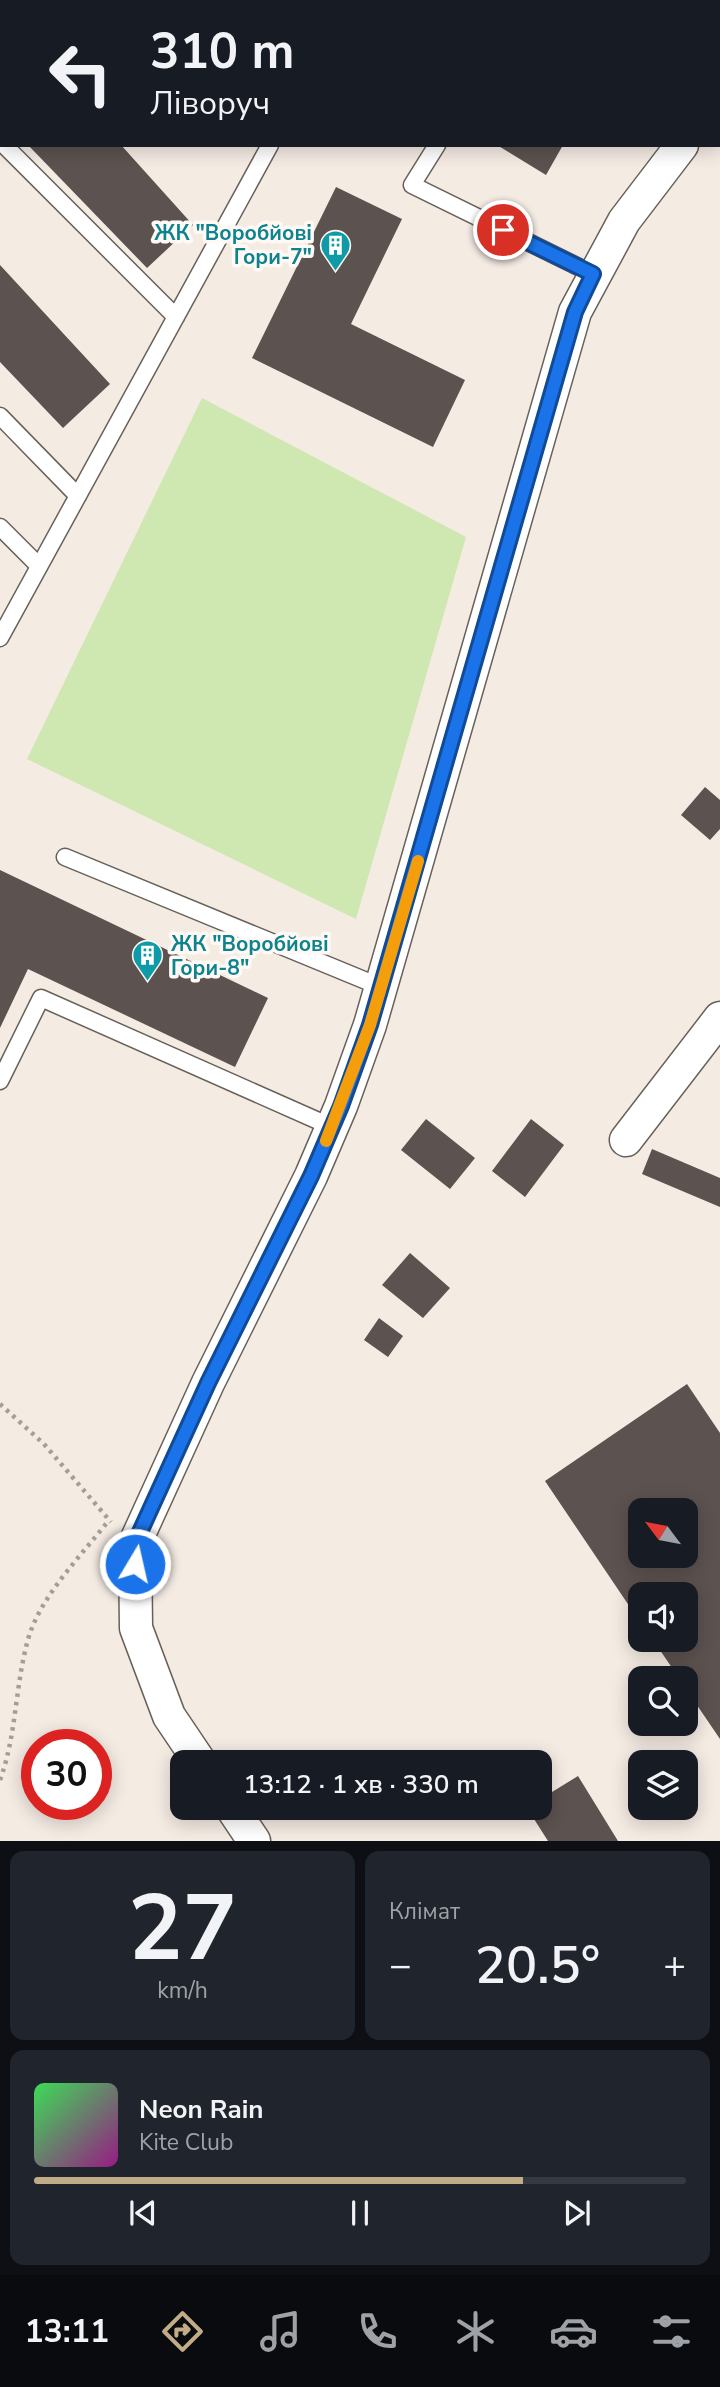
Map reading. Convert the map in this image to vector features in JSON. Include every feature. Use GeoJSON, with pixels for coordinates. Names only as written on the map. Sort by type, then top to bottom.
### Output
{"type":"FeatureCollection","features":[{"type":"Feature","properties":{"kind":"street"},"geometry":{"type":"LineString","coordinates":[[192,1750],[169,1716],[135,1628],[135,1543],[208,1383],[332,1127],[381,987],[575,312],[593,274],[624,221],[680,147]]}},
{"type":"Feature","properties":{"kind":"street"},"geometry":{"type":"LineString","coordinates":[[626,1140],[720,1018]]}},
{"type":"Feature","properties":{"kind":"street"},"geometry":{"type":"LineString","coordinates":[[240,1820],[254,1841]]}},
{"type":"Feature","properties":{"kind":"lane"},"geometry":{"type":"LineString","coordinates":[[6,147],[176,317]]}},
{"type":"Feature","properties":{"kind":"lane"},"geometry":{"type":"LineString","coordinates":[[0,638],[269,147]]}},
{"type":"Feature","properties":{"kind":"lane"},"geometry":{"type":"LineString","coordinates":[[436,147],[412,185],[593,274]]}},
{"type":"Feature","properties":{"kind":"lane"},"geometry":{"type":"LineString","coordinates":[[0,416],[78,496]]}},
{"type":"Feature","properties":{"kind":"lane"},"geometry":{"type":"LineString","coordinates":[[0,527],[39,566]]}},
{"type":"Feature","properties":{"kind":"lane"},"geometry":{"type":"LineString","coordinates":[[65,857],[381,987]]}},
{"type":"Feature","properties":{"kind":"lane"},"geometry":{"type":"LineString","coordinates":[[0,1081],[41,998],[332,1127]]}},
{"type":"Feature","properties":{"kind":"path"},"geometry":{"type":"LineString","coordinates":[[0,1404],[44,1444],[109,1520],[135,1543]]}},
{"type":"Feature","properties":{"kind":"path"},"geometry":{"type":"LineString","coordinates":[[0,1780],[8,1757],[29,1638],[38,1613],[109,1520]]}},
{"type":"Feature","properties":{"kind":"green space"},"geometry":{"type":"Polygon","coordinates":[[[202,398],[466,537],[356,919],[27,759],[202,398]]]}},
{"type":"Feature","properties":{"kind":"building"},"geometry":{"type":"Polygon","coordinates":[[[30,147],[123,147],[193,225],[147,268],[30,147]]]}},
{"type":"Feature","properties":{"kind":"building"},"geometry":{"type":"Polygon","coordinates":[[[500,147],[562,147],[546,175],[500,147]]]}},
{"type":"Feature","properties":{"kind":"building","name":"ЖК \"Воробйові Гори-7\""},"geometry":{"type":"Polygon","coordinates":[[[336,187],[402,219],[351,324],[465,380],[433,447],[252,358],[336,187]]]}},
{"type":"Feature","properties":{"kind":"building"},"geometry":{"type":"Polygon","coordinates":[[[0,265],[110,384],[63,428],[0,362],[0,265]]]}},
{"type":"Feature","properties":{"kind":"building"},"geometry":{"type":"Polygon","coordinates":[[[705,787],[720,800],[720,829],[710,840],[681,815],[705,787]]]}},
{"type":"Feature","properties":{"kind":"building","name":"ЖК \"Воробйові Гори-8\""},"geometry":{"type":"Polygon","coordinates":[[[0,870],[268,998],[235,1067],[28,969],[0,1028],[0,870]]]}},
{"type":"Feature","properties":{"kind":"building"},"geometry":{"type":"Polygon","coordinates":[[[426,1119],[475,1158],[450,1189],[401,1150],[426,1119]]]}},
{"type":"Feature","properties":{"kind":"building"},"geometry":{"type":"Polygon","coordinates":[[[531,1119],[564,1145],[525,1197],[492,1171],[531,1119]]]}},
{"type":"Feature","properties":{"kind":"building"},"geometry":{"type":"Polygon","coordinates":[[[652,1149],[720,1178],[720,1207],[642,1174],[652,1149]]]}},
{"type":"Feature","properties":{"kind":"building"},"geometry":{"type":"Polygon","coordinates":[[[410,1253],[450,1288],[423,1318],[382,1285],[410,1253]]]}},
{"type":"Feature","properties":{"kind":"building"},"geometry":{"type":"Polygon","coordinates":[[[379,1318],[403,1336],[388,1357],[364,1340],[379,1318]]]}},
{"type":"Feature","properties":{"kind":"building"},"geometry":{"type":"Polygon","coordinates":[[[687,1384],[720,1433],[720,1739],[698,1707],[698,1666],[671,1666],[661,1652],[698,1652],[698,1582],[628,1582],[628,1604],[545,1481],[687,1384]]]}},
{"type":"Feature","properties":{"kind":"building"},"geometry":{"type":"Polygon","coordinates":[[[578,1776],[618,1841],[548,1841],[535,1820],[552,1820],[552,1792],[578,1776]]]}},
{"type":"Feature","properties":{"kind":"slow traffic"},"geometry":{"type":"LineString","coordinates":[[326,1141],[370,1025],[418,861]]}},
{"type":"Feature","properties":{"kind":"place","name":"ЖК \"Воробйові Гори-7\""},"geometry":{"type":"Point","coordinates":[335,272]}},
{"type":"Feature","properties":{"kind":"place","name":"ЖК \"Воробйові Гори-8\""},"geometry":{"type":"Point","coordinates":[148,983]}},
{"type":"Feature","properties":{"kind":"route"},"geometry":{"type":"LineString","coordinates":[[135,1564],[135,1543],[208,1383],[311,1176],[341,1106],[370,1025],[496,595],[575,312],[593,274],[503,230]]}}]}
